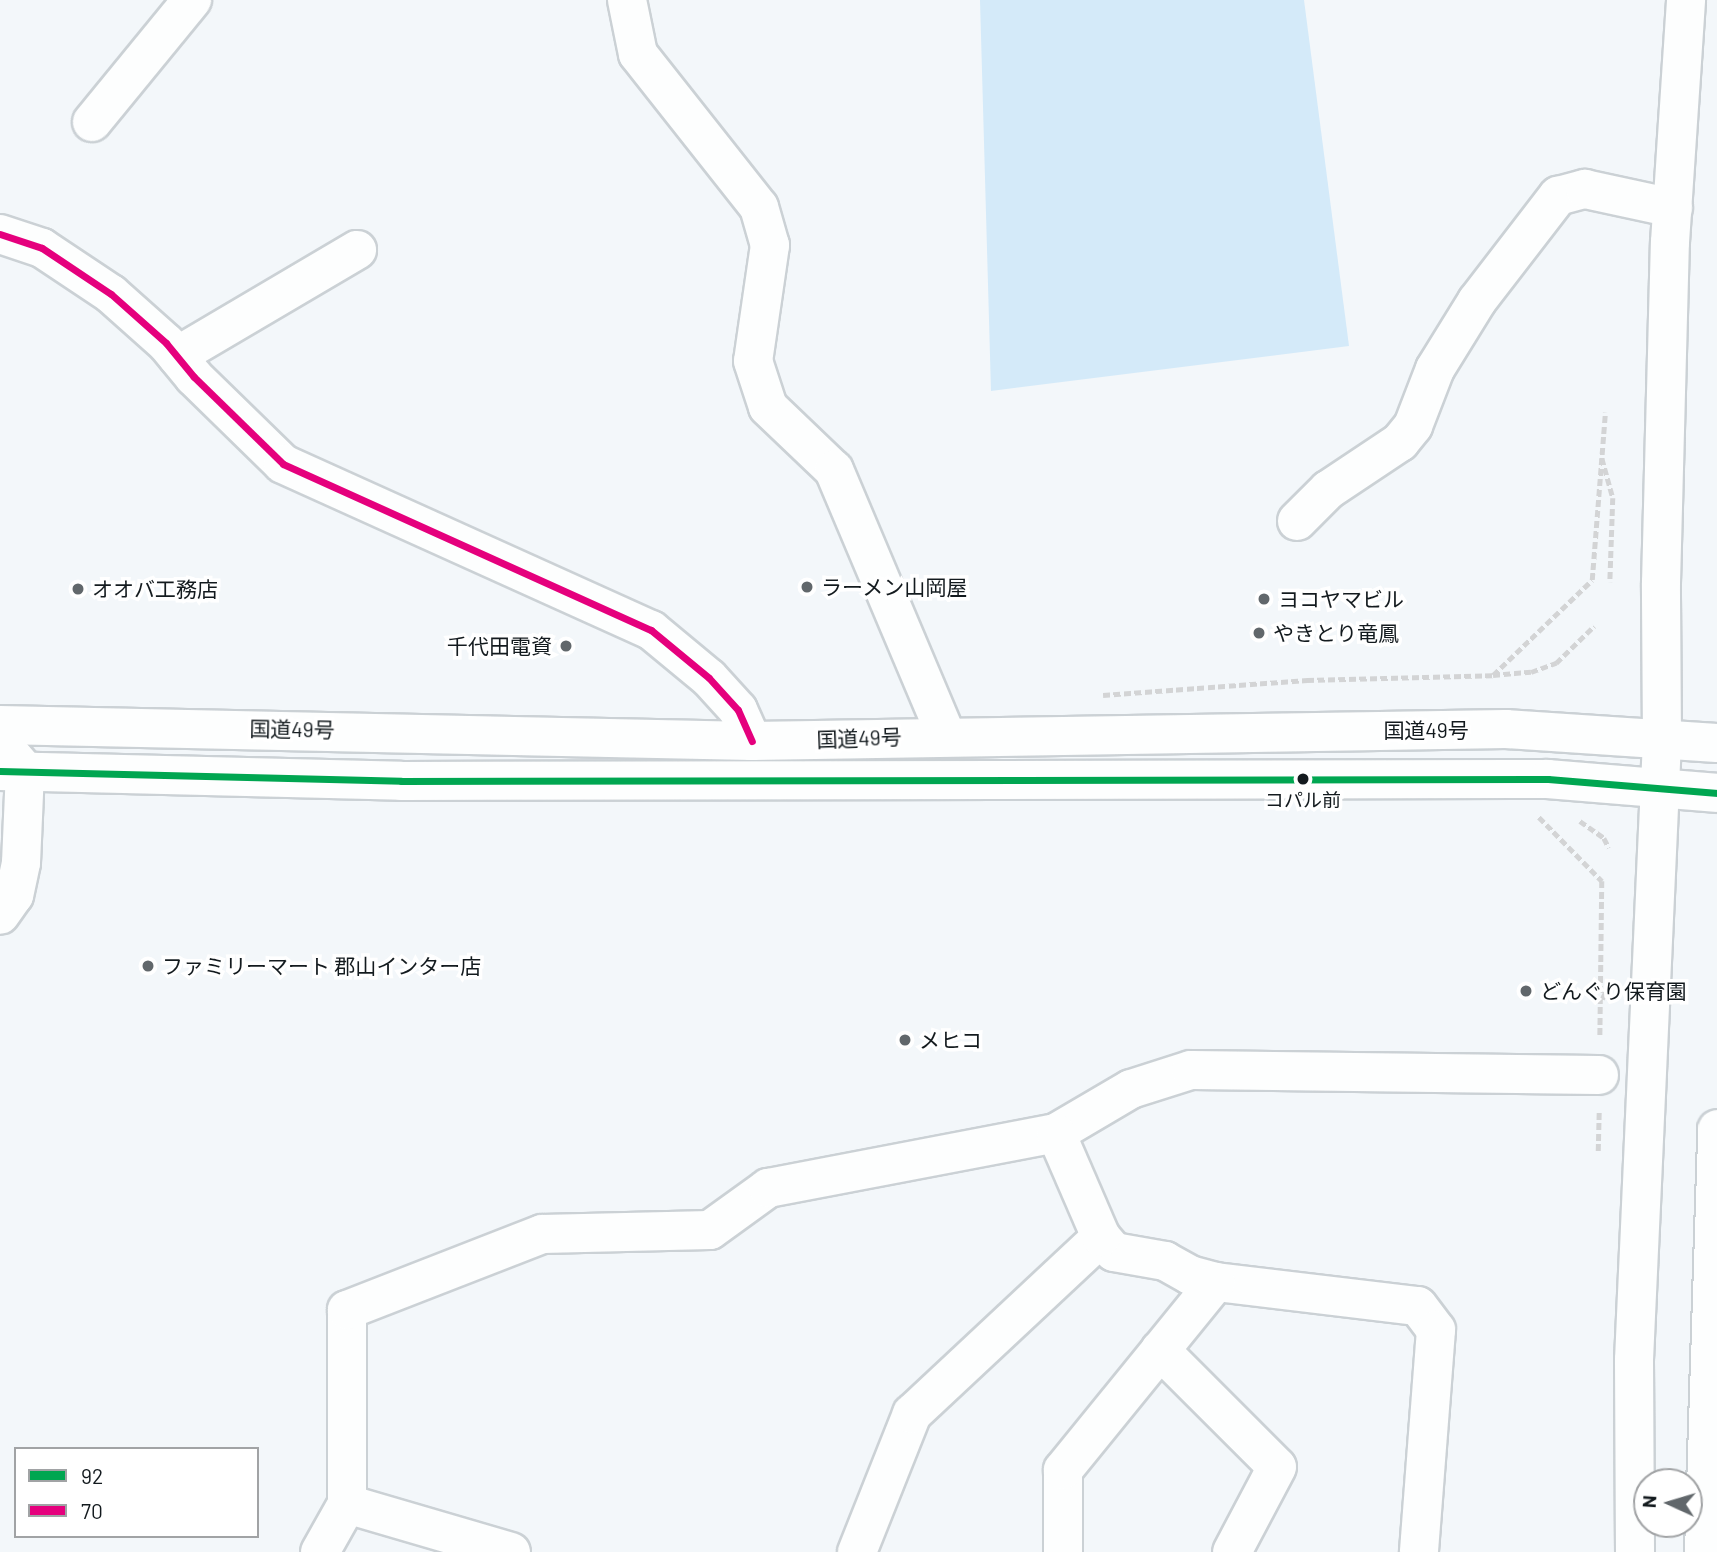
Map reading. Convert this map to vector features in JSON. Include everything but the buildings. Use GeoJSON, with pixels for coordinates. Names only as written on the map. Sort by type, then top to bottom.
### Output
{"type":"FeatureCollection","features":[{"type":"Feature","properties":{"kind":"main road"},"geometry":{"type":"LineString","coordinates":[[92,122],[192,0]]}},
{"type":"Feature","properties":{"kind":"main road"},"geometry":{"type":"LineString","coordinates":[[627,0],[638,54],[759,207],[770,245],[752,361],[768,407],[834,470],[946,736]]}},
{"type":"Feature","properties":{"kind":"main road"},"geometry":{"type":"LineString","coordinates":[[1635,1552],[1634,1360],[1662,740],[1661,583],[1673,208],[1686,0]]}},
{"type":"Feature","properties":{"kind":"main road"},"geometry":{"type":"LineString","coordinates":[[1297,521],[1328,490],[1400,442],[1413,426],[1435,369],[1477,301],[1558,195],[1584,189],[1673,208]]}},
{"type":"Feature","properties":{"kind":"main road"},"geometry":{"type":"LineString","coordinates":[[0,234],[42,248],[86,275],[177,356],[283,464],[651,630],[709,678],[738,710],[752,741]]}},
{"type":"Feature","properties":{"kind":"main road"},"geometry":{"type":"LineString","coordinates":[[177,356],[357,250]]}},
{"type":"Feature","properties":{"kind":"main road","name":"国道49号"},"geometry":{"type":"LineString","coordinates":[[0,724],[752,741],[1506,729],[1717,743]]}},
{"type":"Feature","properties":{"kind":"main road"},"geometry":{"type":"LineString","coordinates":[[0,742],[13,771],[21,863],[14,895],[0,915]]}},
{"type":"Feature","properties":{"kind":"main road","name":"国道49号"},"geometry":{"type":"LineString","coordinates":[[13,771],[401,781],[1548,779],[1717,793]]}},
{"type":"Feature","properties":{"kind":"main road"},"geometry":{"type":"LineString","coordinates":[[320,1552],[347,1504],[347,1310],[542,1234],[709,1230],[768,1188],[1056,1133],[1131,1088],[1191,1070],[1599,1075]]}},
{"type":"Feature","properties":{"kind":"main road"},"geometry":{"type":"LineString","coordinates":[[1704,1552],[1717,1129]]}},
{"type":"Feature","properties":{"kind":"main road"},"geometry":{"type":"LineString","coordinates":[[1056,1133],[1101,1237],[1114,1252],[1165,1261],[1190,1275],[1216,1282],[1418,1306],[1436,1330],[1419,1552]]}},
{"type":"Feature","properties":{"kind":"main road"},"geometry":{"type":"LineString","coordinates":[[857,1552],[912,1414],[1101,1237]]}},
{"type":"Feature","properties":{"kind":"main road"},"geometry":{"type":"LineString","coordinates":[[1063,1552],[1063,1470],[1216,1282]]}},
{"type":"Feature","properties":{"kind":"main road"},"geometry":{"type":"LineString","coordinates":[[1160,1350],[1278,1467],[1231,1552]]}},
{"type":"Feature","properties":{"kind":"main road"},"geometry":{"type":"LineString","coordinates":[[347,1504],[511,1552]]}},
{"type":"Feature","properties":{"kind":"path"},"geometry":{"type":"LineString","coordinates":[[1601,456],[1613,498],[1610,582]]}},
{"type":"Feature","properties":{"kind":"path"},"geometry":{"type":"LineString","coordinates":[[1493,675],[1531,673],[1556,663],[1594,626]]}},
{"type":"Feature","properties":{"kind":"path"},"geometry":{"type":"LineString","coordinates":[[1531,808],[1602,881],[1598,1151]]}},
{"type":"Feature","properties":{"kind":"path"},"geometry":{"type":"LineString","coordinates":[[1572,818],[1592,828],[1609,848]]}},
{"type":"Feature","properties":{"kind":"path"},"geometry":{"type":"LineString","coordinates":[[1601,1002],[1616,973]]}},
{"type":"Feature","properties":{"kind":"shaded area"},"geometry":{"type":"Polygon","coordinates":[[[980,0],[1304,0],[1349,346],[991,391],[980,0]]]}},
{"type":"Feature","properties":{"kind":"transit line","name":"70"},"geometry":{"type":"LineString","coordinates":[[0,234],[42,248],[111,294],[166,343],[194,377],[283,464],[651,630],[709,678],[738,710],[752,741]]}},
{"type":"Feature","properties":{"kind":"transit line","name":"92"},"geometry":{"type":"LineString","coordinates":[[0,771],[401,781],[1548,779],[1717,793]]}},
{"type":"Feature","properties":{"kind":"place","name":"ラーメン山岡屋"},"geometry":{"type":"Point","coordinates":[807,587]}},
{"type":"Feature","properties":{"kind":"place","name":"オオバ工務店"},"geometry":{"type":"Point","coordinates":[78,589]}},
{"type":"Feature","properties":{"kind":"place","name":"ヨコヤマビル"},"geometry":{"type":"Point","coordinates":[1264,599]}},
{"type":"Feature","properties":{"kind":"place","name":"やきとり竜鳳"},"geometry":{"type":"Point","coordinates":[1259,633]}},
{"type":"Feature","properties":{"kind":"place","name":"千代田電資"},"geometry":{"type":"Point","coordinates":[566,646]}},
{"type":"Feature","properties":{"kind":"place","name":"コパル前"},"geometry":{"type":"Point","coordinates":[1303,779]}},
{"type":"Feature","properties":{"kind":"place","name":"ファミリーマート 郡山インター店"},"geometry":{"type":"Point","coordinates":[148,966]}},
{"type":"Feature","properties":{"kind":"place","name":"どんぐり保育園"},"geometry":{"type":"Point","coordinates":[1526,991]}},
{"type":"Feature","properties":{"kind":"place","name":"メヒコ"},"geometry":{"type":"Point","coordinates":[905,1040]}}]}
